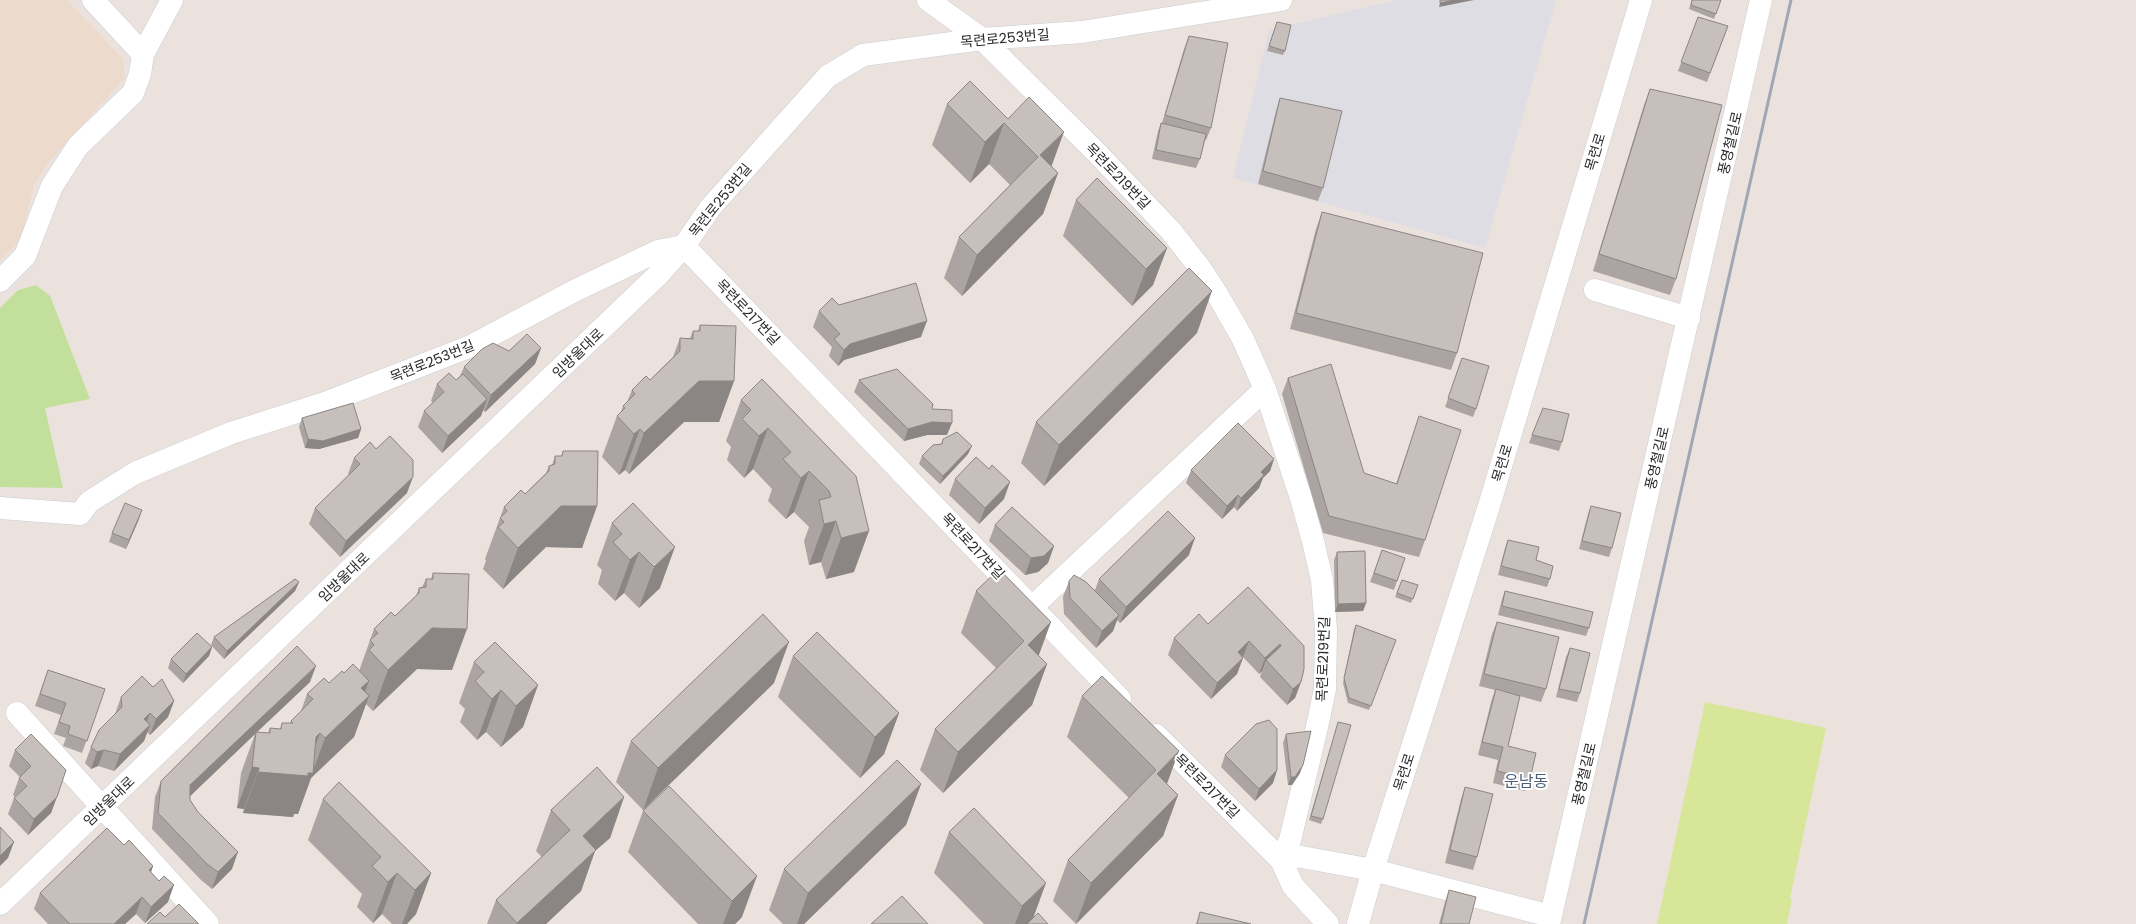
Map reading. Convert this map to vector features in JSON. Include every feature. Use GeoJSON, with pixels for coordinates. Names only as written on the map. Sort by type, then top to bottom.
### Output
{"type":"FeatureCollection","features":[{"type":"Feature","properties":{"kind":"street"},"geometry":{"type":"LineString","coordinates":[[93,0],[143,54]]}},
{"type":"Feature","properties":{"kind":"street"},"geometry":{"type":"LineString","coordinates":[[0,281],[25,256],[52,186],[78,146],[133,93],[140,74],[143,54],[172,0]]}},
{"type":"Feature","properties":{"kind":"street","name":"목련로219번길"},"geometry":{"type":"LineString","coordinates":[[928,0],[982,39],[1171,231],[1200,268],[1217,294],[1243,339],[1265,389],[1301,498],[1313,541],[1322,580],[1326,630],[1325,689],[1318,727],[1290,840],[1281,860]]}},
{"type":"Feature","properties":{"kind":"street","name":"목련로253번길"},"geometry":{"type":"LineString","coordinates":[[0,508],[80,514],[89,502],[135,473],[231,433],[325,403],[471,346],[576,290],[658,251],[684,246],[710,208],[828,76],[863,55],[982,39],[1082,32],[1171,9],[1281,0]]}},
{"type":"Feature","properties":{"kind":"street","name":"목련로"},"geometry":{"type":"LineString","coordinates":[[1358,924],[1373,870],[1489,506],[1641,0]]}},
{"type":"Feature","properties":{"kind":"street","name":"풍영철길로"},"geometry":{"type":"LineString","coordinates":[[1373,870],[1550,920],[1761,0]]}},
{"type":"Feature","properties":{"kind":"street","name":"목련로217번길"},"geometry":{"type":"LineString","coordinates":[[684,246],[891,460],[1031,608],[1281,860],[1293,886],[1317,910],[1328,924]]}},
{"type":"Feature","properties":{"kind":"street","name":"임방울대로"},"geometry":{"type":"LineString","coordinates":[[0,904],[600,332],[684,246]]}},
{"type":"Feature","properties":{"kind":"street"},"geometry":{"type":"LineString","coordinates":[[1595,290],[1689,318]]}},
{"type":"Feature","properties":{"kind":"street"},"geometry":{"type":"LineString","coordinates":[[1031,608],[1265,389]]}},
{"type":"Feature","properties":{"kind":"street"},"geometry":{"type":"LineString","coordinates":[[17,713],[208,924]]}},
{"type":"Feature","properties":{"kind":"street"},"geometry":{"type":"LineString","coordinates":[[1281,860],[1296,856],[1373,870]]}},
{"type":"Feature","properties":{"kind":"shaded area"},"geometry":{"type":"Polygon","coordinates":[[[0,0],[67,0],[123,59],[125,78],[48,163],[34,185],[21,240],[0,261],[0,0]]]}},
{"type":"Feature","properties":{"kind":"shaded area"},"geometry":{"type":"Polygon","coordinates":[[[1396,0],[1556,0],[1485,248],[1233,178],[1269,30],[1396,0]]]}},
{"type":"Feature","properties":{"kind":"green space"},"geometry":{"type":"Polygon","coordinates":[[[36,285],[50,296],[90,399],[45,408],[63,488],[0,487],[0,308],[18,290],[36,285]]]}},
{"type":"Feature","properties":{"kind":"green space"},"geometry":{"type":"Polygon","coordinates":[[[1705,702],[1826,728],[1790,898],[1792,899],[1787,924],[1657,924],[1705,702]]]}},
{"type":"Feature","properties":{"kind":"building"},"geometry":{"type":"Polygon","coordinates":[[[1440,0],[1454,0],[1440,3],[1440,0]]]}},
{"type":"Feature","properties":{"kind":"building"},"geometry":{"type":"Polygon","coordinates":[[[1692,0],[1721,0],[1716,14],[1691,5],[1692,0]]]}},
{"type":"Feature","properties":{"kind":"building"},"geometry":{"type":"Polygon","coordinates":[[[1698,17],[1728,26],[1710,73],[1681,62],[1698,17]]]}},
{"type":"Feature","properties":{"kind":"building"},"geometry":{"type":"Polygon","coordinates":[[[1277,22],[1291,25],[1285,51],[1269,46],[1277,22]]]}},
{"type":"Feature","properties":{"kind":"building"},"geometry":{"type":"Polygon","coordinates":[[[1189,36],[1228,43],[1211,128],[1165,115],[1189,36]]]}},
{"type":"Feature","properties":{"kind":"building"},"geometry":{"type":"Polygon","coordinates":[[[970,81],[1008,119],[1029,97],[1064,132],[1040,155],[1058,173],[977,255],[959,237],[1038,157],[1004,123],[985,142],[947,104],[970,81]]]}},
{"type":"Feature","properties":{"kind":"building"},"geometry":{"type":"Polygon","coordinates":[[[1650,89],[1722,105],[1676,279],[1599,254],[1650,89]]]}},
{"type":"Feature","properties":{"kind":"building"},"geometry":{"type":"Polygon","coordinates":[[[1280,98],[1342,111],[1323,188],[1263,171],[1280,98]]]}},
{"type":"Feature","properties":{"kind":"building"},"geometry":{"type":"Polygon","coordinates":[[[1161,123],[1206,134],[1200,159],[1156,150],[1161,123]]]}},
{"type":"Feature","properties":{"kind":"building"},"geometry":{"type":"Polygon","coordinates":[[[1097,178],[1167,248],[1146,269],[1076,200],[1097,178]]]}},
{"type":"Feature","properties":{"kind":"building"},"geometry":{"type":"Polygon","coordinates":[[[1322,212],[1483,253],[1457,353],[1296,313],[1322,212]]]}},
{"type":"Feature","properties":{"kind":"building"},"geometry":{"type":"Polygon","coordinates":[[[1189,268],[1212,291],[1059,445],[1036,422],[1189,268]]]}},
{"type":"Feature","properties":{"kind":"building"},"geometry":{"type":"Polygon","coordinates":[[[916,283],[927,321],[850,344],[844,350],[834,339],[840,334],[819,311],[832,298],[839,305],[916,283]]]}},
{"type":"Feature","properties":{"kind":"building"},"geometry":{"type":"Polygon","coordinates":[[[700,325],[736,326],[734,381],[699,381],[644,433],[640,429],[634,434],[617,416],[625,408],[623,406],[635,394],[632,390],[646,376],[650,380],[680,351],[680,338],[693,339],[693,331],[700,331],[700,325]]]}},
{"type":"Feature","properties":{"kind":"building"},"geometry":{"type":"Polygon","coordinates":[[[527,334],[541,348],[491,395],[464,367],[482,349],[493,343],[509,351],[527,334]]]}},
{"type":"Feature","properties":{"kind":"building"},"geometry":{"type":"Polygon","coordinates":[[[1462,358],[1489,366],[1476,409],[1448,398],[1462,358]]]}},
{"type":"Feature","properties":{"kind":"building"},"geometry":{"type":"Polygon","coordinates":[[[1331,364],[1364,473],[1397,484],[1419,416],[1461,430],[1425,540],[1329,516],[1288,378],[1331,364]]]}},
{"type":"Feature","properties":{"kind":"building"},"geometry":{"type":"Polygon","coordinates":[[[897,369],[933,404],[932,409],[952,410],[952,423],[932,422],[908,429],[859,380],[897,369]]]}},
{"type":"Feature","properties":{"kind":"building"},"geometry":{"type":"Polygon","coordinates":[[[449,373],[456,380],[463,374],[487,399],[448,436],[424,411],[444,392],[437,384],[449,373]]]}},
{"type":"Feature","properties":{"kind":"building"},"geometry":{"type":"Polygon","coordinates":[[[762,379],[856,476],[869,531],[841,538],[836,521],[824,524],[819,500],[831,497],[829,491],[809,471],[801,478],[783,459],[791,452],[768,428],[759,436],[742,419],[751,410],[741,400],[762,379]]]}},
{"type":"Feature","properties":{"kind":"building"},"geometry":{"type":"Polygon","coordinates":[[[353,403],[361,429],[323,441],[308,439],[302,418],[353,403]]]}},
{"type":"Feature","properties":{"kind":"building"},"geometry":{"type":"Polygon","coordinates":[[[1543,408],[1569,414],[1562,442],[1532,435],[1543,408]]]}},
{"type":"Feature","properties":{"kind":"building"},"geometry":{"type":"Polygon","coordinates":[[[1238,423],[1274,459],[1261,472],[1264,475],[1241,498],[1238,495],[1227,506],[1191,470],[1238,423]]]}},
{"type":"Feature","properties":{"kind":"building"},"geometry":{"type":"Polygon","coordinates":[[[957,432],[972,446],[943,476],[922,456],[933,445],[942,444],[943,439],[957,432]]]}},
{"type":"Feature","properties":{"kind":"building"},"geometry":{"type":"Polygon","coordinates":[[[390,436],[413,460],[413,477],[346,541],[315,508],[360,464],[354,458],[370,442],[376,449],[390,436]]]}},
{"type":"Feature","properties":{"kind":"building"},"geometry":{"type":"Polygon","coordinates":[[[563,451],[598,451],[597,506],[561,506],[518,548],[498,527],[504,522],[500,518],[507,511],[504,507],[521,490],[525,494],[549,471],[549,466],[555,464],[555,456],[562,456],[563,451]]]}},
{"type":"Feature","properties":{"kind":"building"},"geometry":{"type":"Polygon","coordinates":[[[976,457],[989,469],[992,465],[1010,482],[985,508],[955,479],[976,457]]]}},
{"type":"Feature","properties":{"kind":"building"},"geometry":{"type":"Polygon","coordinates":[[[125,503],[142,510],[129,540],[112,533],[125,503]]]}},
{"type":"Feature","properties":{"kind":"building"},"geometry":{"type":"Polygon","coordinates":[[[633,503],[675,547],[654,567],[639,552],[630,560],[613,542],[622,534],[612,523],[633,503]]]}},
{"type":"Feature","properties":{"kind":"building"},"geometry":{"type":"Polygon","coordinates":[[[1591,506],[1621,513],[1612,548],[1582,541],[1591,506]]]}},
{"type":"Feature","properties":{"kind":"building"},"geometry":{"type":"Polygon","coordinates":[[[1012,507],[1054,546],[1044,556],[1031,558],[995,525],[1012,507]]]}},
{"type":"Feature","properties":{"kind":"building"},"geometry":{"type":"Polygon","coordinates":[[[1168,511],[1195,538],[1126,607],[1099,579],[1168,511]]]}},
{"type":"Feature","properties":{"kind":"building"},"geometry":{"type":"Polygon","coordinates":[[[1508,540],[1539,547],[1536,560],[1553,566],[1550,579],[1501,566],[1508,540]]]}},
{"type":"Feature","properties":{"kind":"building"},"geometry":{"type":"Polygon","coordinates":[[[1382,550],[1405,558],[1397,581],[1374,573],[1382,550]]]}},
{"type":"Feature","properties":{"kind":"building"},"geometry":{"type":"Polygon","coordinates":[[[1365,551],[1366,603],[1338,604],[1337,552],[1365,551]]]}},
{"type":"Feature","properties":{"kind":"building"},"geometry":{"type":"Polygon","coordinates":[[[999,569],[1051,622],[1028,645],[1047,664],[958,752],[935,729],[1024,641],[976,591],[999,569]]]}},
{"type":"Feature","properties":{"kind":"building"},"geometry":{"type":"Polygon","coordinates":[[[433,573],[469,574],[467,629],[432,628],[388,670],[369,650],[374,645],[370,640],[378,633],[374,629],[391,612],[395,616],[419,593],[419,588],[426,587],[426,579],[433,579],[433,573]]]}},
{"type":"Feature","properties":{"kind":"building"},"geometry":{"type":"Polygon","coordinates":[[[1074,575],[1086,582],[1119,615],[1102,631],[1070,598],[1069,581],[1074,575]]]}},
{"type":"Feature","properties":{"kind":"building"},"geometry":{"type":"Polygon","coordinates":[[[295,579],[299,582],[227,651],[214,637],[295,579]]]}},
{"type":"Feature","properties":{"kind":"building"},"geometry":{"type":"Polygon","coordinates":[[[1402,580],[1418,585],[1413,599],[1397,593],[1402,580]]]}},
{"type":"Feature","properties":{"kind":"building"},"geometry":{"type":"Polygon","coordinates":[[[1248,587],[1304,646],[1304,669],[1301,682],[1293,689],[1266,660],[1281,646],[1280,644],[1265,658],[1249,641],[1238,652],[1243,658],[1217,683],[1174,638],[1199,614],[1208,624],[1248,587]]]}},
{"type":"Feature","properties":{"kind":"building"},"geometry":{"type":"Polygon","coordinates":[[[1505,591],[1593,612],[1589,628],[1502,606],[1505,591]]]}},
{"type":"Feature","properties":{"kind":"building"},"geometry":{"type":"Polygon","coordinates":[[[763,614],[789,642],[658,768],[631,741],[763,614]]]}},
{"type":"Feature","properties":{"kind":"building"},"geometry":{"type":"Polygon","coordinates":[[[1497,622],[1559,637],[1546,689],[1484,674],[1497,622]]]}},
{"type":"Feature","properties":{"kind":"building"},"geometry":{"type":"Polygon","coordinates":[[[1356,625],[1396,640],[1371,706],[1349,698],[1344,678],[1356,625]]]}},
{"type":"Feature","properties":{"kind":"building"},"geometry":{"type":"Polygon","coordinates":[[[817,632],[899,713],[875,737],[793,656],[817,632]]]}},
{"type":"Feature","properties":{"kind":"building"},"geometry":{"type":"Polygon","coordinates":[[[197,633],[212,647],[186,674],[171,659],[197,633]]]}},
{"type":"Feature","properties":{"kind":"building"},"geometry":{"type":"Polygon","coordinates":[[[495,642],[538,685],[516,706],[501,690],[492,699],[475,681],[484,672],[474,662],[495,642]]]}},
{"type":"Feature","properties":{"kind":"building"},"geometry":{"type":"Polygon","coordinates":[[[297,646],[316,666],[190,785],[190,800],[198,812],[238,852],[218,872],[207,864],[158,813],[161,781],[297,646]]]}},
{"type":"Feature","properties":{"kind":"building"},"geometry":{"type":"Polygon","coordinates":[[[1570,648],[1590,653],[1580,693],[1559,689],[1570,648]]]}},
{"type":"Feature","properties":{"kind":"building"},"geometry":{"type":"Polygon","coordinates":[[[353,664],[369,681],[361,688],[369,696],[325,738],[320,733],[316,737],[313,773],[308,773],[308,776],[258,772],[259,768],[252,767],[256,732],[270,733],[270,728],[281,729],[282,723],[293,723],[291,721],[313,699],[307,694],[324,678],[329,683],[342,671],[344,673],[353,664]]]}},
{"type":"Feature","properties":{"kind":"building"},"geometry":{"type":"Polygon","coordinates":[[[48,670],[105,689],[87,741],[68,734],[70,726],[59,722],[66,703],[40,694],[48,670]]]}},
{"type":"Feature","properties":{"kind":"building"},"geometry":{"type":"Polygon","coordinates":[[[142,676],[153,687],[162,679],[174,701],[156,719],[150,713],[144,719],[150,725],[120,754],[104,750],[97,752],[91,747],[99,730],[122,707],[121,697],[142,676]]]}},
{"type":"Feature","properties":{"kind":"building"},"geometry":{"type":"Polygon","coordinates":[[[1102,676],[1179,751],[1157,774],[1178,795],[1091,883],[1068,860],[1156,770],[1082,696],[1102,676]]]}},
{"type":"Feature","properties":{"kind":"building"},"geometry":{"type":"Polygon","coordinates":[[[1496,689],[1520,696],[1508,746],[1536,753],[1530,779],[1497,771],[1503,747],[1482,742],[1496,689]]]}},
{"type":"Feature","properties":{"kind":"building"},"geometry":{"type":"Polygon","coordinates":[[[1269,720],[1277,729],[1277,770],[1259,789],[1225,755],[1256,724],[1269,720]]]}},
{"type":"Feature","properties":{"kind":"building"},"geometry":{"type":"Polygon","coordinates":[[[1338,722],[1351,725],[1323,819],[1311,816],[1338,722]]]}},
{"type":"Feature","properties":{"kind":"building"},"geometry":{"type":"Polygon","coordinates":[[[1311,731],[1303,765],[1295,777],[1291,777],[1286,734],[1311,731]]]}},
{"type":"Feature","properties":{"kind":"building"},"geometry":{"type":"Polygon","coordinates":[[[31,734],[66,770],[57,797],[34,819],[14,798],[27,786],[19,778],[31,766],[15,750],[31,734]]]}},
{"type":"Feature","properties":{"kind":"building"},"geometry":{"type":"Polygon","coordinates":[[[897,760],[921,784],[808,893],[784,869],[897,760]]]}},
{"type":"Feature","properties":{"kind":"building"},"geometry":{"type":"Polygon","coordinates":[[[597,767],[624,797],[583,836],[596,850],[517,923],[496,900],[570,830],[551,810],[597,767]]]}},
{"type":"Feature","properties":{"kind":"building"},"geometry":{"type":"Polygon","coordinates":[[[339,782],[431,873],[415,890],[397,873],[388,882],[372,866],[381,857],[323,799],[339,782]]]}},
{"type":"Feature","properties":{"kind":"building"},"geometry":{"type":"Polygon","coordinates":[[[669,786],[757,876],[732,901],[643,811],[669,786]]]}},
{"type":"Feature","properties":{"kind":"building"},"geometry":{"type":"Polygon","coordinates":[[[1465,787],[1493,794],[1477,857],[1450,850],[1465,787]]]}},
{"type":"Feature","properties":{"kind":"building"},"geometry":{"type":"Polygon","coordinates":[[[974,808],[1046,883],[1022,906],[949,832],[974,808]]]}},
{"type":"Feature","properties":{"kind":"building"},"geometry":{"type":"Polygon","coordinates":[[[0,827],[14,842],[0,856],[0,827]]]}},
{"type":"Feature","properties":{"kind":"building"},"geometry":{"type":"Polygon","coordinates":[[[107,828],[124,845],[129,840],[153,866],[149,870],[159,881],[164,876],[174,885],[151,907],[142,897],[114,924],[70,924],[40,893],[107,828]]]}},
{"type":"Feature","properties":{"kind":"building"},"geometry":{"type":"Polygon","coordinates":[[[1449,890],[1476,897],[1469,924],[1441,924],[1449,890]]]}},
{"type":"Feature","properties":{"kind":"building"},"geometry":{"type":"Polygon","coordinates":[[[902,896],[928,924],[871,924],[902,896]]]}},
{"type":"Feature","properties":{"kind":"building"},"geometry":{"type":"Polygon","coordinates":[[[179,904],[199,924],[147,924],[160,912],[165,917],[179,904]]]}},
{"type":"Feature","properties":{"kind":"building"},"geometry":{"type":"Polygon","coordinates":[[[1200,912],[1251,924],[1197,924],[1200,912]]]}},
{"type":"Feature","properties":{"kind":"building"},"geometry":{"type":"Polygon","coordinates":[[[1038,913],[1048,924],[1027,924],[1038,913]]]}},
{"type":"Feature","properties":{"kind":"railway"},"geometry":{"type":"LineString","coordinates":[[1584,924],[1791,0]]}},
{"type":"Feature","properties":{"kind":"district","name":"운남동"},"geometry":{"type":"Point","coordinates":[1526,781]}}]}
